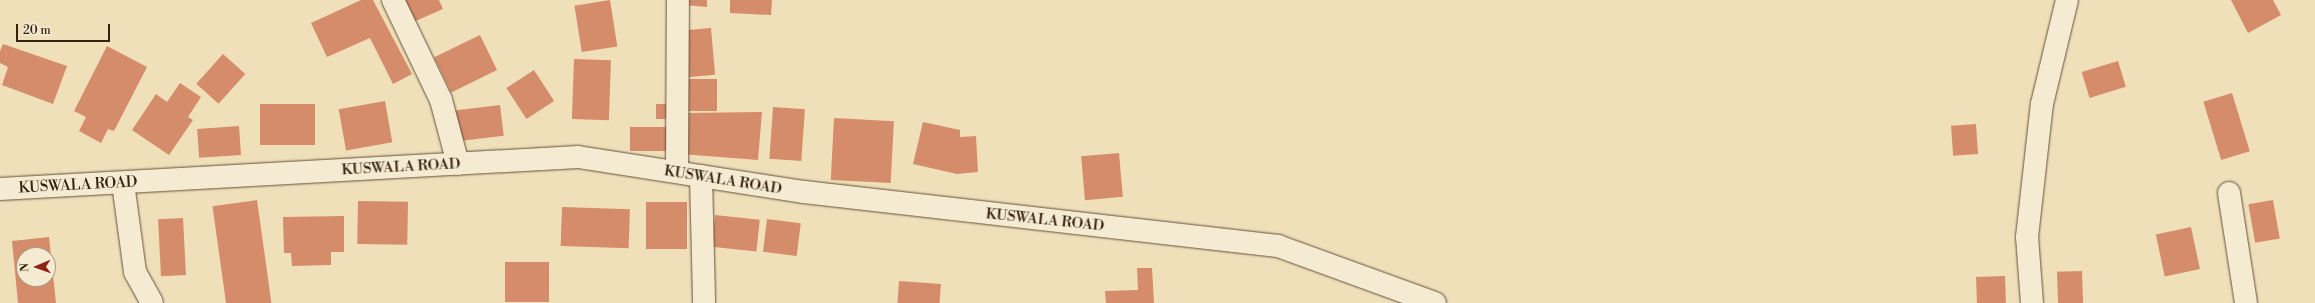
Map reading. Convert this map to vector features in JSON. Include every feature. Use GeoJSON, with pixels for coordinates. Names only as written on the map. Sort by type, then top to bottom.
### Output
{"type":"FeatureCollection","features":[{"type":"Feature","properties":{"kind":"street"},"geometry":{"type":"LineString","coordinates":[[393,0],[440,100],[458,164]]}},
{"type":"Feature","properties":{"kind":"street"},"geometry":{"type":"LineString","coordinates":[[677,172],[678,0]]}},
{"type":"Feature","properties":{"kind":"street"},"geometry":{"type":"LineString","coordinates":[[2032,303],[2027,237],[2042,104],[2067,0]]}},
{"type":"Feature","properties":{"kind":"street","name":"KUSWALA ROAD"},"geometry":{"type":"LineString","coordinates":[[0,189],[578,157],[804,192],[1278,246],[1435,303]]}},
{"type":"Feature","properties":{"kind":"street"},"geometry":{"type":"LineString","coordinates":[[701,176],[704,303]]}},
{"type":"Feature","properties":{"kind":"street"},"geometry":{"type":"LineString","coordinates":[[123,183],[134,272],[152,303]]}},
{"type":"Feature","properties":{"kind":"street"},"geometry":{"type":"LineString","coordinates":[[2229,193],[2246,303]]}},
{"type":"Feature","properties":{"kind":"building"},"geometry":{"type":"Polygon","coordinates":[[[361,0],[373,0],[412,74],[393,84],[370,38],[327,57],[311,23],[361,0]]]}},
{"type":"Feature","properties":{"kind":"building"},"geometry":{"type":"Polygon","coordinates":[[[401,0],[439,0],[443,9],[411,23],[401,0]]]}},
{"type":"Feature","properties":{"kind":"building"},"geometry":{"type":"Polygon","coordinates":[[[610,0],[617,46],[582,52],[574,6],[610,0]]]}},
{"type":"Feature","properties":{"kind":"building"},"geometry":{"type":"Polygon","coordinates":[[[684,0],[707,0],[707,7],[684,5],[684,0]]]}},
{"type":"Feature","properties":{"kind":"building"},"geometry":{"type":"Polygon","coordinates":[[[730,0],[772,0],[771,15],[730,13],[730,0]]]}},
{"type":"Feature","properties":{"kind":"building"},"geometry":{"type":"Polygon","coordinates":[[[2231,0],[2273,0],[2281,15],[2248,33],[2231,0]]]}},
{"type":"Feature","properties":{"kind":"building"},"geometry":{"type":"Polygon","coordinates":[[[711,28],[715,75],[687,77],[683,30],[711,28]]]}},
{"type":"Feature","properties":{"kind":"building"},"geometry":{"type":"Polygon","coordinates":[[[480,35],[497,70],[451,92],[434,57],[480,35]]]}},
{"type":"Feature","properties":{"kind":"building"},"geometry":{"type":"Polygon","coordinates":[[[3,44],[67,66],[53,104],[2,85],[8,67],[0,63],[0,51],[3,44]]]}},
{"type":"Feature","properties":{"kind":"building"},"geometry":{"type":"Polygon","coordinates":[[[107,46],[147,67],[114,131],[108,129],[101,143],[79,131],[86,117],[74,111],[107,46]]]}},
{"type":"Feature","properties":{"kind":"building"},"geometry":{"type":"Polygon","coordinates":[[[223,54],[245,74],[219,104],[196,84],[223,54]]]}},
{"type":"Feature","properties":{"kind":"building"},"geometry":{"type":"Polygon","coordinates":[[[574,59],[611,60],[609,120],[572,119],[574,59]]]}},
{"type":"Feature","properties":{"kind":"building"},"geometry":{"type":"Polygon","coordinates":[[[2118,61],[2126,87],[2090,98],[2082,72],[2118,61]]]}},
{"type":"Feature","properties":{"kind":"building"},"geometry":{"type":"Polygon","coordinates":[[[534,70],[554,101],[526,119],[506,88],[534,70]]]}},
{"type":"Feature","properties":{"kind":"building"},"geometry":{"type":"Polygon","coordinates":[[[684,79],[717,79],[717,111],[684,111],[684,79]]]}},
{"type":"Feature","properties":{"kind":"building"},"geometry":{"type":"Polygon","coordinates":[[[180,83],[201,97],[188,117],[193,120],[169,155],[132,130],[156,94],[167,102],[180,83]]]}},
{"type":"Feature","properties":{"kind":"building"},"geometry":{"type":"Polygon","coordinates":[[[2232,93],[2250,151],[2221,160],[2203,102],[2232,93]]]}},
{"type":"Feature","properties":{"kind":"building"},"geometry":{"type":"Polygon","coordinates":[[[385,101],[392,142],[346,151],[339,109],[385,101]]]}},
{"type":"Feature","properties":{"kind":"building"},"geometry":{"type":"Polygon","coordinates":[[[260,104],[315,104],[315,145],[260,145],[260,104]]]}},
{"type":"Feature","properties":{"kind":"building"},"geometry":{"type":"Polygon","coordinates":[[[656,104],[668,104],[668,119],[656,119],[656,104]]]}},
{"type":"Feature","properties":{"kind":"building"},"geometry":{"type":"Polygon","coordinates":[[[500,105],[504,136],[458,141],[454,111],[500,105]]]}},
{"type":"Feature","properties":{"kind":"building"},"geometry":{"type":"Polygon","coordinates":[[[773,107],[805,109],[801,161],[769,159],[773,107]]]}},
{"type":"Feature","properties":{"kind":"building"},"geometry":{"type":"Polygon","coordinates":[[[762,112],[758,160],[681,154],[683,113],[762,112]]]}},
{"type":"Feature","properties":{"kind":"building"},"geometry":{"type":"Polygon","coordinates":[[[834,118],[894,121],[891,183],[831,180],[834,118]]]}},
{"type":"Feature","properties":{"kind":"building"},"geometry":{"type":"Polygon","coordinates":[[[923,122],[960,130],[960,137],[976,136],[978,172],[957,174],[913,164],[923,122]]]}},
{"type":"Feature","properties":{"kind":"building"},"geometry":{"type":"Polygon","coordinates":[[[1976,124],[1978,154],[1953,156],[1951,126],[1976,124]]]}},
{"type":"Feature","properties":{"kind":"building"},"geometry":{"type":"Polygon","coordinates":[[[239,126],[241,155],[199,158],[197,129],[239,126]]]}},
{"type":"Feature","properties":{"kind":"building"},"geometry":{"type":"Polygon","coordinates":[[[630,127],[671,127],[671,151],[630,151],[630,127]]]}},
{"type":"Feature","properties":{"kind":"building"},"geometry":{"type":"Polygon","coordinates":[[[1119,153],[1123,197],[1085,200],[1081,156],[1119,153]]]}},
{"type":"Feature","properties":{"kind":"building"},"geometry":{"type":"Polygon","coordinates":[[[257,200],[271,303],[226,303],[212,206],[257,200]]]}},
{"type":"Feature","properties":{"kind":"building"},"geometry":{"type":"Polygon","coordinates":[[[2273,200],[2280,238],[2255,243],[2248,204],[2273,200]]]}},
{"type":"Feature","properties":{"kind":"building"},"geometry":{"type":"Polygon","coordinates":[[[358,201],[408,202],[407,245],[357,244],[358,201]]]}},
{"type":"Feature","properties":{"kind":"building"},"geometry":{"type":"Polygon","coordinates":[[[646,202],[687,202],[687,249],[646,249],[646,202]]]}},
{"type":"Feature","properties":{"kind":"building"},"geometry":{"type":"Polygon","coordinates":[[[562,207],[630,209],[629,248],[561,246],[562,207]]]}},
{"type":"Feature","properties":{"kind":"building"},"geometry":{"type":"Polygon","coordinates":[[[715,215],[760,220],[756,252],[712,247],[715,215]]]}},
{"type":"Feature","properties":{"kind":"building"},"geometry":{"type":"Polygon","coordinates":[[[344,216],[344,252],[331,252],[331,265],[292,266],[291,253],[284,253],[283,217],[344,216]]]}},
{"type":"Feature","properties":{"kind":"building"},"geometry":{"type":"Polygon","coordinates":[[[183,218],[186,275],[161,276],[158,219],[183,218]]]}},
{"type":"Feature","properties":{"kind":"building"},"geometry":{"type":"Polygon","coordinates":[[[767,219],[801,223],[797,256],[763,252],[767,219]]]}},
{"type":"Feature","properties":{"kind":"building"},"geometry":{"type":"Polygon","coordinates":[[[2191,227],[2200,269],[2165,277],[2156,234],[2191,227]]]}},
{"type":"Feature","properties":{"kind":"building"},"geometry":{"type":"Polygon","coordinates":[[[49,237],[50,247],[16,247],[16,282],[12,241],[49,237]]]}},
{"type":"Feature","properties":{"kind":"building"},"geometry":{"type":"Polygon","coordinates":[[[505,262],[549,262],[549,302],[505,302],[505,262]]]}},
{"type":"Feature","properties":{"kind":"building"},"geometry":{"type":"Polygon","coordinates":[[[1137,268],[1152,268],[1154,303],[1106,303],[1105,291],[1138,290],[1137,268]]]}},
{"type":"Feature","properties":{"kind":"building"},"geometry":{"type":"Polygon","coordinates":[[[2082,271],[2083,303],[2058,303],[2057,272],[2082,271]]]}},
{"type":"Feature","properties":{"kind":"building"},"geometry":{"type":"Polygon","coordinates":[[[2005,276],[2006,303],[1977,303],[1976,277],[2005,276]]]}},
{"type":"Feature","properties":{"kind":"building"},"geometry":{"type":"Polygon","coordinates":[[[899,281],[941,284],[940,303],[897,303],[899,281]]]}},
{"type":"Feature","properties":{"kind":"building"},"geometry":{"type":"Polygon","coordinates":[[[16,287],[54,287],[56,303],[18,303],[16,287]]]}}]}
